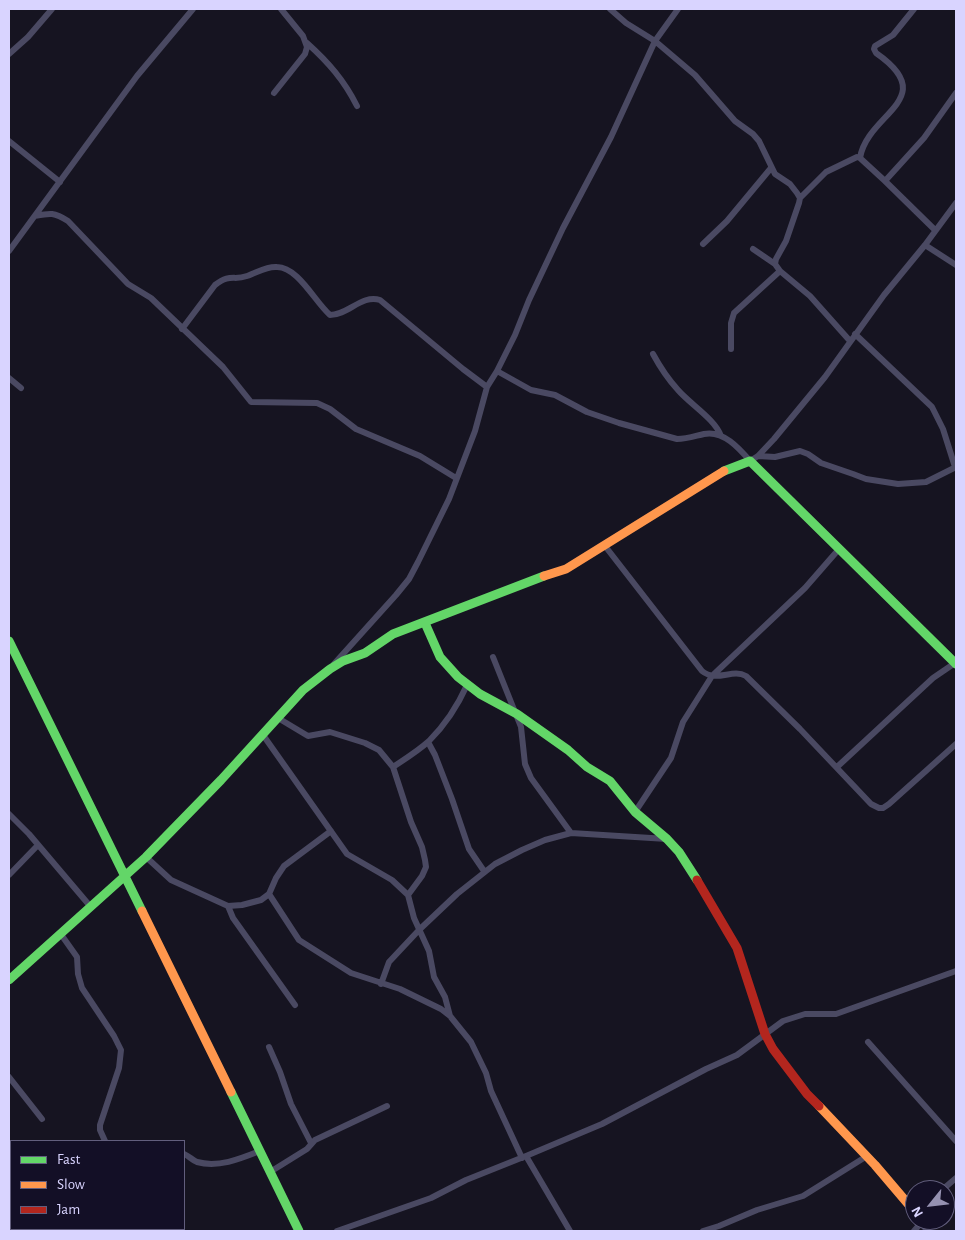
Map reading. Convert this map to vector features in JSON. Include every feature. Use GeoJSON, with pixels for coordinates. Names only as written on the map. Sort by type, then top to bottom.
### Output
{"type":"FeatureCollection","features":[{"type":"Feature","properties":{"kind":"street"},"geometry":{"type":"LineString","coordinates":[[9,54],[28,37],[52,9]]}},
{"type":"Feature","properties":{"kind":"street"},"geometry":{"type":"LineString","coordinates":[[9,250],[137,76],[193,9]]}},
{"type":"Feature","properties":{"kind":"street"},"geometry":{"type":"LineString","coordinates":[[281,9],[306,42],[329,63],[347,86],[357,106]]}},
{"type":"Feature","properties":{"kind":"street"},"geometry":{"type":"LineString","coordinates":[[610,9],[626,23],[655,41],[695,75],[735,121],[760,141],[775,174],[794,188],[800,198]]}},
{"type":"Feature","properties":{"kind":"street"},"geometry":{"type":"LineString","coordinates":[[330,669],[409,579],[449,498],[475,431],[487,387],[515,335],[529,300],[563,228],[611,137],[655,41],[678,9]]}},
{"type":"Feature","properties":{"kind":"street"},"geometry":{"type":"LineString","coordinates":[[860,158],[863,147],[901,98],[903,79],[899,72],[876,53],[875,46],[893,35],[914,9]]}},
{"type":"Feature","properties":{"kind":"street"},"geometry":{"type":"LineString","coordinates":[[274,93],[305,54],[306,42]]}},
{"type":"Feature","properties":{"kind":"street"},"geometry":{"type":"LineString","coordinates":[[885,181],[924,138],[956,93]]}},
{"type":"Feature","properties":{"kind":"street"},"geometry":{"type":"LineString","coordinates":[[9,141],[60,182]]}},
{"type":"Feature","properties":{"kind":"street"},"geometry":{"type":"LineString","coordinates":[[775,264],[786,242],[800,198],[826,172],[852,158],[860,158],[935,230]]}},
{"type":"Feature","properties":{"kind":"street"},"geometry":{"type":"LineString","coordinates":[[703,244],[744,202],[771,168]]}},
{"type":"Feature","properties":{"kind":"street"},"geometry":{"type":"LineString","coordinates":[[754,459],[825,377],[855,334],[926,245],[956,203]]}},
{"type":"Feature","properties":{"kind":"street"},"geometry":{"type":"LineString","coordinates":[[35,216],[51,213],[68,221],[128,284],[151,298],[223,367],[251,402],[317,403],[330,409],[356,430],[420,456],[456,478]]}},
{"type":"Feature","properties":{"kind":"street"},"geometry":{"type":"LineString","coordinates":[[926,245],[956,265]]}},
{"type":"Feature","properties":{"kind":"street"},"geometry":{"type":"LineString","coordinates":[[753,248],[775,264],[780,271],[810,296],[850,341]]}},
{"type":"Feature","properties":{"kind":"street"},"geometry":{"type":"LineString","coordinates":[[182,329],[215,285],[226,278],[244,277],[276,266],[285,268],[294,275],[330,315],[338,314],[369,298],[380,300],[487,387]]}},
{"type":"Feature","properties":{"kind":"street"},"geometry":{"type":"LineString","coordinates":[[731,349],[731,323],[734,313],[780,271]]}},
{"type":"Feature","properties":{"kind":"street"},"geometry":{"type":"LineString","coordinates":[[9,980],[146,857],[221,780],[303,690],[343,661],[365,653],[394,634],[528,582],[560,572],[605,546],[722,472],[754,459],[775,457],[800,451],[808,454],[820,463],[866,479],[898,484],[926,482],[956,467],[943,429],[932,407],[855,334]]}},
{"type":"Feature","properties":{"kind":"street"},"geometry":{"type":"LineString","coordinates":[[653,354],[663,372],[677,390],[694,407],[716,424],[721,436]]}},
{"type":"Feature","properties":{"kind":"street"},"geometry":{"type":"LineString","coordinates":[[497,371],[531,390],[555,395],[587,412],[619,424],[677,439],[686,439],[706,434],[721,436],[730,441],[754,459],[839,549],[955,664],[933,678],[837,767]]}},
{"type":"Feature","properties":{"kind":"street"},"geometry":{"type":"LineString","coordinates":[[9,378],[21,388]]}},
{"type":"Feature","properties":{"kind":"street"},"geometry":{"type":"LineString","coordinates":[[605,546],[702,671],[712,676],[723,676],[737,672],[746,676],[837,767],[871,804],[883,808],[904,792],[956,744]]}},
{"type":"Feature","properties":{"kind":"street"},"geometry":{"type":"LineString","coordinates":[[635,812],[671,758],[683,722],[712,676],[805,588],[839,549]]}},
{"type":"Feature","properties":{"kind":"street"},"geometry":{"type":"LineString","coordinates":[[425,623],[440,657],[453,673],[480,694],[517,714],[568,750],[587,767],[610,781],[635,812],[667,839],[679,852],[696,877],[737,948],[765,1034],[782,1061],[807,1094],[867,1156],[905,1200]]}},
{"type":"Feature","properties":{"kind":"street"},"geometry":{"type":"LineString","coordinates":[[9,641],[299,1231]]}},
{"type":"Feature","properties":{"kind":"street"},"geometry":{"type":"LineString","coordinates":[[493,657],[521,727],[527,770],[571,833]]}},
{"type":"Feature","properties":{"kind":"street"},"geometry":{"type":"LineString","coordinates":[[393,767],[428,742],[444,723],[468,685]]}},
{"type":"Feature","properties":{"kind":"street"},"geometry":{"type":"LineString","coordinates":[[278,718],[308,736],[330,732],[372,745],[386,757],[393,767],[425,860],[426,867],[422,876],[408,896]]}},
{"type":"Feature","properties":{"kind":"street"},"geometry":{"type":"LineString","coordinates":[[263,735],[347,854],[392,880],[408,896],[419,930],[429,951],[434,977],[445,997],[450,1016]]}},
{"type":"Feature","properties":{"kind":"street"},"geometry":{"type":"LineString","coordinates":[[428,742],[452,798],[469,849],[484,871]]}},
{"type":"Feature","properties":{"kind":"street"},"geometry":{"type":"LineString","coordinates":[[9,814],[29,834],[90,906]]}},
{"type":"Feature","properties":{"kind":"street"},"geometry":{"type":"LineString","coordinates":[[146,857],[171,880],[228,906],[250,903],[261,900],[269,894],[278,873],[284,866],[331,831]]}},
{"type":"Feature","properties":{"kind":"street"},"geometry":{"type":"LineString","coordinates":[[381,984],[389,962],[466,885],[484,871],[522,850],[545,840],[571,833],[667,839]]}},
{"type":"Feature","properties":{"kind":"street"},"geometry":{"type":"LineString","coordinates":[[10,872],[38,845]]}},
{"type":"Feature","properties":{"kind":"street"},"geometry":{"type":"LineString","coordinates":[[269,894],[299,940],[350,973],[405,992],[450,1016],[471,1042],[486,1073],[491,1091],[524,1157],[570,1231]]}},
{"type":"Feature","properties":{"kind":"street"},"geometry":{"type":"LineString","coordinates":[[228,906],[233,918],[295,1005]]}},
{"type":"Feature","properties":{"kind":"street"},"geometry":{"type":"LineString","coordinates":[[60,933],[77,957],[78,974],[82,988],[114,1036],[121,1050],[119,1068],[100,1125],[105,1140]]}},
{"type":"Feature","properties":{"kind":"street"},"geometry":{"type":"LineString","coordinates":[[336,1231],[431,1198],[466,1180],[602,1124],[706,1069],[738,1055],[783,1022],[813,1013],[836,1014],[956,971]]}},
{"type":"Feature","properties":{"kind":"street"},"geometry":{"type":"LineString","coordinates":[[868,1042],[956,1141]]}},
{"type":"Feature","properties":{"kind":"street"},"geometry":{"type":"LineString","coordinates":[[269,1047],[291,1104],[311,1143]]}},
{"type":"Feature","properties":{"kind":"street"},"geometry":{"type":"LineString","coordinates":[[9,1077],[42,1119]]}},
{"type":"Feature","properties":{"kind":"street"},"geometry":{"type":"LineString","coordinates":[[270,1172],[306,1149],[311,1143],[387,1106]]}},
{"type":"Feature","properties":{"kind":"street"},"geometry":{"type":"LineString","coordinates":[[185,1155],[195,1161],[211,1164],[240,1159],[260,1151]]}},
{"type":"Feature","properties":{"kind":"street"},"geometry":{"type":"LineString","coordinates":[[703,1231],[720,1226],[757,1210],[803,1196],[867,1156]]}},
{"type":"Feature","properties":{"kind":"traffic: fast"},"geometry":{"type":"LineString","coordinates":[[724,471],[750,461],[956,664]]}},
{"type":"Feature","properties":{"kind":"traffic: fast"},"geometry":{"type":"LineString","coordinates":[[9,980],[146,857],[221,780],[303,690],[330,669],[343,661],[365,653],[393,634],[544,576]]}},
{"type":"Feature","properties":{"kind":"traffic: fast"},"geometry":{"type":"LineString","coordinates":[[425,623],[440,657],[458,677],[480,694],[517,714],[568,750],[587,767],[610,781],[635,812],[667,839],[679,852],[697,880]]}},
{"type":"Feature","properties":{"kind":"traffic: fast"},"geometry":{"type":"LineString","coordinates":[[9,641],[142,911]]}},
{"type":"Feature","properties":{"kind":"traffic: fast"},"geometry":{"type":"LineString","coordinates":[[231,1092],[299,1231]]}},
{"type":"Feature","properties":{"kind":"traffic: slow"},"geometry":{"type":"LineString","coordinates":[[544,576],[566,569],[724,471]]}},
{"type":"Feature","properties":{"kind":"traffic: slow"},"geometry":{"type":"LineString","coordinates":[[142,911],[231,1092]]}},
{"type":"Feature","properties":{"kind":"traffic: slow"},"geometry":{"type":"LineString","coordinates":[[819,1106],[875,1165],[905,1200]]}},
{"type":"Feature","properties":{"kind":"traffic: jam"},"geometry":{"type":"LineString","coordinates":[[697,880],[737,948],[765,1034],[773,1049],[807,1094],[819,1106]]}}]}
